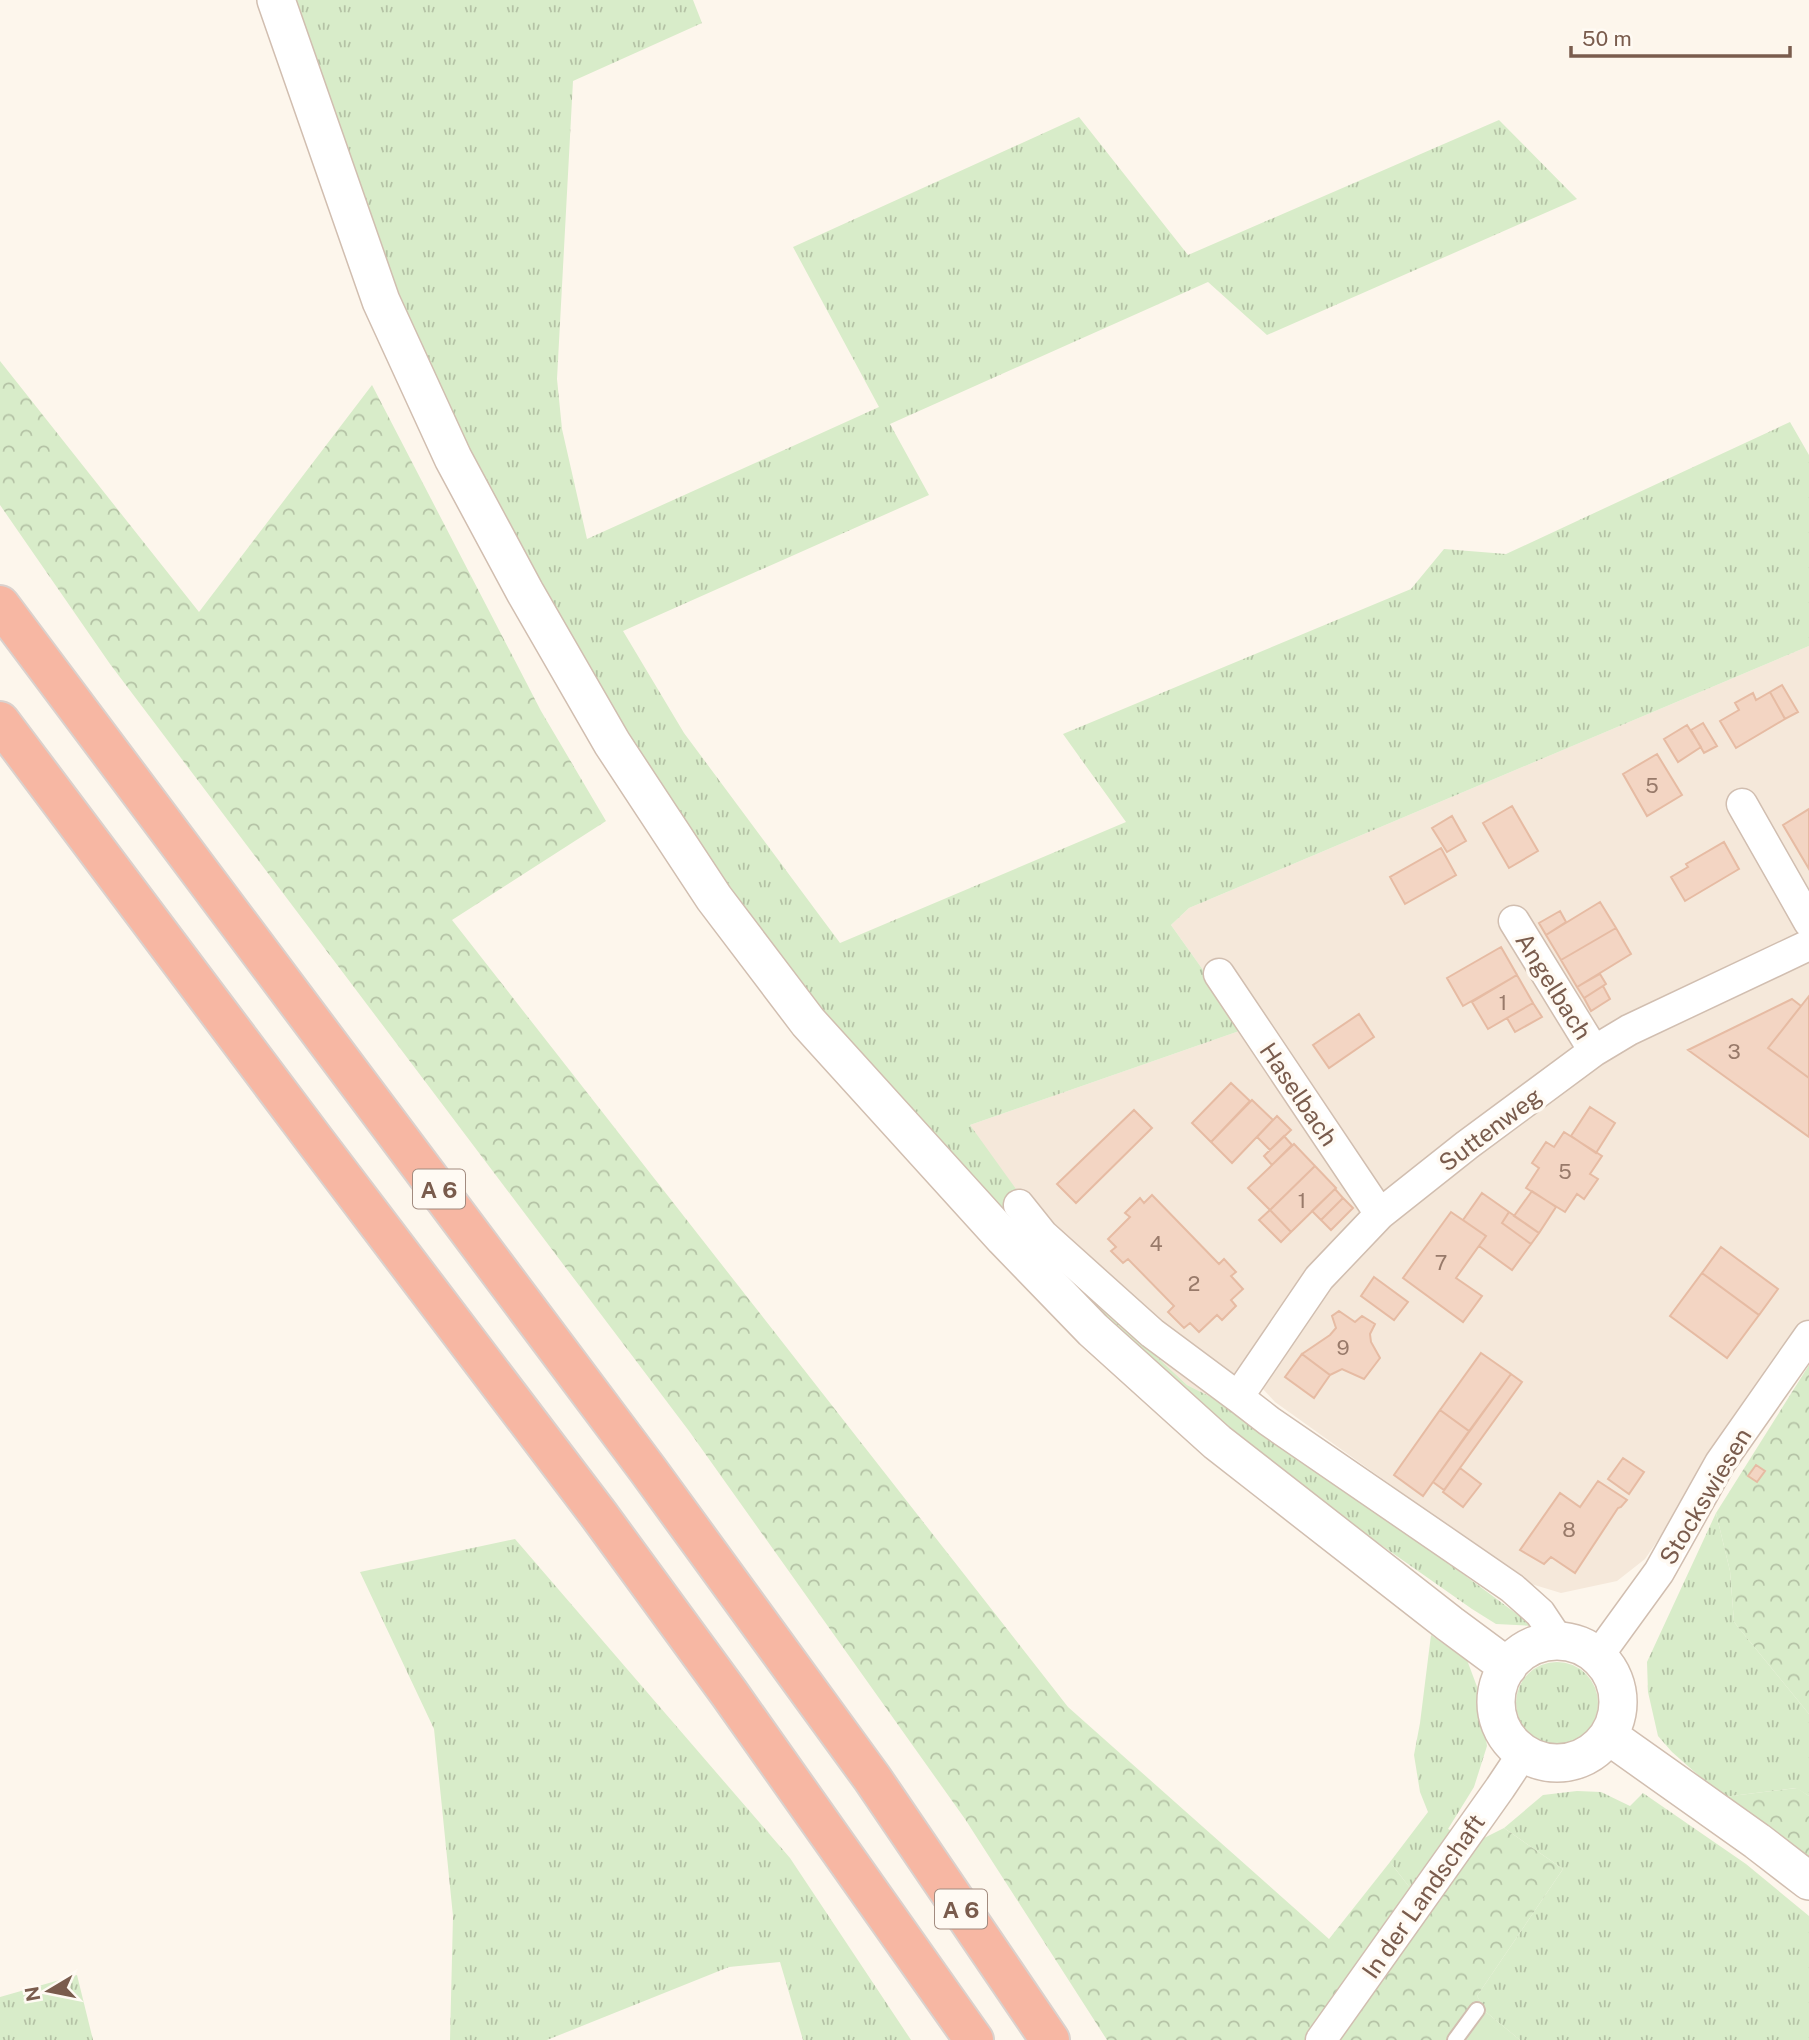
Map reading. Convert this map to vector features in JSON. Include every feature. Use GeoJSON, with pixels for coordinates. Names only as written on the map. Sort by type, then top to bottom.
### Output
{"type":"FeatureCollection","features":[{"type":"Feature","properties":{"kind":"highway","name":"A 6"},"geometry":{"type":"LineString","coordinates":[[0,605],[640,1459],[872,1777],[1050,2040]]}},
{"type":"Feature","properties":{"kind":"highway","name":"A 6"},"geometry":{"type":"LineString","coordinates":[[0,721],[607,1526],[729,1693],[974,2040]]}},
{"type":"Feature","properties":{"kind":"street"},"geometry":{"type":"LineString","coordinates":[[276,0],[381,300],[453,458],[524,592],[612,743],[714,898],[808,1021],[1004,1238],[1093,1330],[1217,1442],[1508,1667]]}},
{"type":"Feature","properties":{"kind":"street"},"geometry":{"type":"LineString","coordinates":[[1742,804],[1809,922]]}},
{"type":"Feature","properties":{"kind":"street","name":"Angelbach"},"geometry":{"type":"LineString","coordinates":[[1514,921],[1594,1051]]}},
{"type":"Feature","properties":{"kind":"street","name":"Suttenweg"},"geometry":{"type":"LineString","coordinates":[[1238,1397],[1319,1278],[1380,1214],[1467,1145],[1594,1051],[1629,1030],[1809,944]]}},
{"type":"Feature","properties":{"kind":"street","name":"Haselbach"},"geometry":{"type":"LineString","coordinates":[[1219,974],[1380,1214]]}},
{"type":"Feature","properties":{"kind":"street"},"geometry":{"type":"LineString","coordinates":[[1018,1205],[1043,1235],[1152,1333],[1269,1422],[1512,1588],[1549,1627],[1598,1656],[1616,1685],[1619,1702],[1616,1720],[1609,1736],[1594,1751],[1576,1761],[1555,1764],[1534,1759],[1516,1748],[1503,1731],[1497,1711],[1497,1690],[1508,1667],[1519,1654],[1537,1643],[1549,1627]]}},
{"type":"Feature","properties":{"kind":"street","name":"Stockswiesen"},"geometry":{"type":"LineString","coordinates":[[1598,1656],[1659,1573],[1720,1464],[1809,1336]]}},
{"type":"Feature","properties":{"kind":"street"},"geometry":{"type":"LineString","coordinates":[[1609,1736],[1809,1881]]}},
{"type":"Feature","properties":{"kind":"street","name":"In der Landschaft"},"geometry":{"type":"LineString","coordinates":[[1321,2040],[1524,1752]]}},
{"type":"Feature","properties":{"kind":"lane"},"geometry":{"type":"LineString","coordinates":[[1455,2040],[1477,2010]]}},
{"type":"Feature","properties":{"kind":"shaded area"},"geometry":{"type":"Polygon","coordinates":[[[1809,646],[1809,1319],[1645,1559],[1617,1581],[1561,1593],[1528,1583],[1275,1402],[1262,1388],[1243,1413],[1187,1385],[1124,1326],[1047,1246],[970,1125],[1245,1029],[1171,925],[1189,908],[1809,646]]]}},
{"type":"Feature","properties":{"kind":"green space"},"geometry":{"type":"Polygon","coordinates":[[[292,0],[693,0],[702,23],[573,81],[557,379],[562,429],[587,539],[879,407],[793,247],[1079,117],[1188,255],[1499,120],[1577,199],[1267,335],[1208,282],[890,424],[929,495],[623,631],[684,733],[840,943],[1126,822],[1063,734],[1411,589],[1444,549],[1506,554],[1790,422],[1809,455],[1809,646],[1189,908],[1171,925],[1245,1029],[970,1125],[1026,1203],[1124,1326],[1187,1385],[1243,1413],[1533,1626],[1496,1624],[1472,1609],[1330,1509],[1190,1402],[1015,1234],[796,981],[615,724],[456,433],[377,258],[292,0]]]}},
{"type":"Feature","properties":{"kind":"green space"},"geometry":{"type":"Polygon","coordinates":[[[0,361],[199,612],[372,385],[541,711],[606,821],[452,920],[1068,1707],[1329,1939],[1390,1862],[1424,1906],[1476,1842],[1504,1828],[1563,1869],[1477,1996],[1486,2012],[1466,2040],[1107,2040],[965,1819],[689,1431],[110,664],[0,505],[0,361]]]}},
{"type":"Feature","properties":{"kind":"green space"},"geometry":{"type":"Polygon","coordinates":[[[1809,1365],[1809,1714],[1734,1622],[1730,1571],[1716,1513],[1809,1365]]]}},
{"type":"Feature","properties":{"kind":"green space"},"geometry":{"type":"Polygon","coordinates":[[[1716,1513],[1730,1571],[1734,1622],[1809,1714],[1809,1796],[1796,1788],[1723,1797],[1658,1736],[1648,1692],[1647,1662],[1716,1513]]]}},
{"type":"Feature","properties":{"kind":"green space"},"geometry":{"type":"Polygon","coordinates":[[[515,1539],[790,1858],[911,2040],[803,2040],[780,1962],[729,1967],[547,2040],[450,2040],[453,1916],[434,1729],[360,1572],[515,1539]]]}},
{"type":"Feature","properties":{"kind":"green space"},"geometry":{"type":"Polygon","coordinates":[[[1431,1635],[1467,1660],[1479,1692],[1487,1746],[1474,1787],[1448,1829],[1476,1842],[1424,1906],[1390,1862],[1428,1812],[1420,1792],[1414,1755],[1431,1635]]]}},
{"type":"Feature","properties":{"kind":"green space"},"geometry":{"type":"Polygon","coordinates":[[[1557,1662],[1573,1665],[1586,1674],[1595,1687],[1598,1703],[1595,1719],[1586,1732],[1573,1741],[1557,1744],[1541,1741],[1528,1732],[1519,1719],[1516,1703],[1519,1687],[1528,1674],[1541,1665],[1557,1662]]]}},
{"type":"Feature","properties":{"kind":"green space"},"geometry":{"type":"Polygon","coordinates":[[[1797,1788],[1809,1796],[1809,1859],[1723,1797],[1797,1788]]]}},
{"type":"Feature","properties":{"kind":"green space"},"geometry":{"type":"Polygon","coordinates":[[[1577,1791],[1601,1792],[1630,1806],[1643,1793],[1746,1864],[1809,1916],[1809,2040],[1520,2040],[1486,2012],[1477,1996],[1563,1869],[1504,1828],[1543,1795],[1577,1791]]]}},
{"type":"Feature","properties":{"kind":"green space"},"geometry":{"type":"Polygon","coordinates":[[[77,1975],[93,2040],[0,2040],[0,1997],[77,1975]]]}},
{"type":"Feature","properties":{"kind":"green space"},"geometry":{"type":"Polygon","coordinates":[[[1486,2012],[1520,2040],[1466,2040],[1486,2012]]]}},
{"type":"Feature","properties":{"kind":"building"},"geometry":{"type":"Polygon","coordinates":[[[1782,685],[1798,712],[1785,719],[1770,692],[1782,685]]]}},
{"type":"Feature","properties":{"kind":"building"},"geometry":{"type":"Polygon","coordinates":[[[1770,692],[1785,719],[1736,748],[1720,721],[1739,710],[1735,703],[1753,693],[1756,700],[1770,692]]]}},
{"type":"Feature","properties":{"kind":"building"},"geometry":{"type":"Polygon","coordinates":[[[1703,723],[1717,746],[1704,753],[1691,730],[1703,723]]]}},
{"type":"Feature","properties":{"kind":"building"},"geometry":{"type":"Polygon","coordinates":[[[1687,725],[1701,747],[1678,762],[1664,739],[1687,725]]]}},
{"type":"Feature","properties":{"kind":"building"},"geometry":{"type":"Polygon","coordinates":[[[1657,754],[1682,795],[1647,816],[1623,774],[1657,754]]]}},
{"type":"Feature","properties":{"kind":"building"},"geometry":{"type":"Polygon","coordinates":[[[1512,806],[1538,851],[1509,868],[1483,823],[1512,806]]]}},
{"type":"Feature","properties":{"kind":"building"},"geometry":{"type":"Polygon","coordinates":[[[1809,809],[1809,869],[1783,825],[1809,809]]]}},
{"type":"Feature","properties":{"kind":"building"},"geometry":{"type":"Polygon","coordinates":[[[1452,816],[1466,841],[1447,852],[1432,828],[1452,816]]]}},
{"type":"Feature","properties":{"kind":"building"},"geometry":{"type":"Polygon","coordinates":[[[1724,842],[1739,869],[1685,901],[1671,877],[1688,867],[1686,864],[1724,842]]]}},
{"type":"Feature","properties":{"kind":"building"},"geometry":{"type":"Polygon","coordinates":[[[1441,848],[1456,875],[1405,904],[1390,877],[1441,848]]]}},
{"type":"Feature","properties":{"kind":"building"},"geometry":{"type":"Polygon","coordinates":[[[1600,902],[1616,928],[1561,960],[1546,935],[1600,902]]]}},
{"type":"Feature","properties":{"kind":"building"},"geometry":{"type":"Polygon","coordinates":[[[1560,911],[1566,922],[1546,935],[1539,923],[1560,911]]]}},
{"type":"Feature","properties":{"kind":"building"},"geometry":{"type":"Polygon","coordinates":[[[1616,928],[1631,954],[1577,987],[1561,960],[1616,928]]]}},
{"type":"Feature","properties":{"kind":"building"},"geometry":{"type":"Polygon","coordinates":[[[1501,947],[1517,975],[1463,1006],[1447,978],[1501,947]]]}},
{"type":"Feature","properties":{"kind":"building"},"geometry":{"type":"Polygon","coordinates":[[[1600,974],[1606,984],[1584,998],[1577,987],[1600,974]]]}},
{"type":"Feature","properties":{"kind":"building"},"geometry":{"type":"Polygon","coordinates":[[[1517,975],[1533,1003],[1488,1029],[1472,1002],[1517,975]]]}},
{"type":"Feature","properties":{"kind":"building"},"geometry":{"type":"Polygon","coordinates":[[[1603,986],[1610,999],[1591,1011],[1584,998],[1603,986]]]}},
{"type":"Feature","properties":{"kind":"building"},"geometry":{"type":"Polygon","coordinates":[[[1809,996],[1809,1078],[1768,1048],[1809,996]]]}},
{"type":"Feature","properties":{"kind":"building"},"geometry":{"type":"Polygon","coordinates":[[[1792,999],[1801,1006],[1768,1048],[1809,1078],[1809,1137],[1688,1050],[1792,999]]]}},
{"type":"Feature","properties":{"kind":"building"},"geometry":{"type":"Polygon","coordinates":[[[1533,1003],[1542,1017],[1515,1032],[1507,1018],[1533,1003]]]}},
{"type":"Feature","properties":{"kind":"building"},"geometry":{"type":"Polygon","coordinates":[[[1359,1014],[1374,1037],[1329,1068],[1313,1045],[1359,1014]]]}},
{"type":"Feature","properties":{"kind":"building"},"geometry":{"type":"Polygon","coordinates":[[[1231,1083],[1250,1101],[1211,1142],[1192,1123],[1231,1083]]]}},
{"type":"Feature","properties":{"kind":"building"},"geometry":{"type":"Polygon","coordinates":[[[1252,1100],[1273,1120],[1232,1163],[1211,1142],[1252,1100]]]}},
{"type":"Feature","properties":{"kind":"building"},"geometry":{"type":"Polygon","coordinates":[[[1590,1107],[1615,1123],[1596,1153],[1571,1136],[1590,1107]]]}},
{"type":"Feature","properties":{"kind":"building"},"geometry":{"type":"Polygon","coordinates":[[[1134,1110],[1152,1128],[1076,1203],[1057,1184],[1134,1110]]]}},
{"type":"Feature","properties":{"kind":"building"},"geometry":{"type":"Polygon","coordinates":[[[1277,1116],[1291,1130],[1270,1150],[1257,1137],[1277,1116]]]}},
{"type":"Feature","properties":{"kind":"building"},"geometry":{"type":"Polygon","coordinates":[[[1564,1132],[1602,1156],[1590,1174],[1598,1179],[1584,1199],[1577,1194],[1565,1212],[1526,1188],[1539,1168],[1532,1163],[1546,1142],[1554,1147],[1564,1132]]]}},
{"type":"Feature","properties":{"kind":"building"},"geometry":{"type":"Polygon","coordinates":[[[1284,1136],[1292,1145],[1272,1165],[1264,1156],[1284,1136]]]}},
{"type":"Feature","properties":{"kind":"building"},"geometry":{"type":"Polygon","coordinates":[[[1294,1144],[1315,1166],[1270,1210],[1248,1188],[1294,1144]]]}},
{"type":"Feature","properties":{"kind":"building"},"geometry":{"type":"Polygon","coordinates":[[[1315,1166],[1336,1188],[1291,1232],[1270,1210],[1315,1166]]]}},
{"type":"Feature","properties":{"kind":"building"},"geometry":{"type":"Polygon","coordinates":[[[1335,1189],[1343,1198],[1321,1220],[1312,1211],[1335,1189]]]}},
{"type":"Feature","properties":{"kind":"building"},"geometry":{"type":"Polygon","coordinates":[[[1532,1191],[1556,1207],[1539,1233],[1514,1216],[1532,1191]]]}},
{"type":"Feature","properties":{"kind":"building"},"geometry":{"type":"Polygon","coordinates":[[[1482,1193],[1509,1212],[1502,1223],[1531,1244],[1512,1270],[1479,1246],[1486,1236],[1463,1220],[1482,1193]]]}},
{"type":"Feature","properties":{"kind":"building"},"geometry":{"type":"Polygon","coordinates":[[[1152,1195],[1219,1264],[1224,1259],[1236,1272],[1231,1276],[1243,1289],[1231,1300],[1236,1306],[1222,1320],[1217,1315],[1199,1332],[1190,1323],[1184,1328],[1168,1312],[1174,1306],[1128,1259],[1123,1263],[1111,1251],[1116,1247],[1108,1239],[1130,1217],[1125,1213],[1140,1198],[1144,1203],[1152,1195]]]}},
{"type":"Feature","properties":{"kind":"building"},"geometry":{"type":"Polygon","coordinates":[[[1343,1198],[1353,1208],[1331,1230],[1321,1220],[1343,1198]]]}},
{"type":"Feature","properties":{"kind":"building"},"geometry":{"type":"Polygon","coordinates":[[[1270,1210],[1291,1232],[1281,1242],[1259,1220],[1270,1210]]]}},
{"type":"Feature","properties":{"kind":"building"},"geometry":{"type":"Polygon","coordinates":[[[1451,1212],[1486,1236],[1456,1278],[1482,1296],[1463,1322],[1403,1278],[1451,1212]]]}},
{"type":"Feature","properties":{"kind":"building"},"geometry":{"type":"Polygon","coordinates":[[[1509,1212],[1539,1233],[1531,1244],[1502,1223],[1509,1212]]]}},
{"type":"Feature","properties":{"kind":"building"},"geometry":{"type":"Polygon","coordinates":[[[1721,1247],[1778,1289],[1759,1315],[1702,1273],[1721,1247]]]}},
{"type":"Feature","properties":{"kind":"building"},"geometry":{"type":"Polygon","coordinates":[[[1702,1273],[1759,1315],[1727,1358],[1670,1316],[1702,1273]]]}},
{"type":"Feature","properties":{"kind":"building"},"geometry":{"type":"Polygon","coordinates":[[[1374,1277],[1408,1302],[1394,1320],[1361,1296],[1374,1277]]]}},
{"type":"Feature","properties":{"kind":"building"},"geometry":{"type":"Polygon","coordinates":[[[1339,1311],[1355,1322],[1362,1316],[1375,1324],[1370,1334],[1371,1342],[1380,1358],[1364,1379],[1342,1369],[1330,1375],[1302,1354],[1330,1335],[1336,1328],[1332,1316],[1339,1311]]]}},
{"type":"Feature","properties":{"kind":"building"},"geometry":{"type":"Polygon","coordinates":[[[1481,1353],[1511,1374],[1469,1431],[1440,1410],[1481,1353]]]}},
{"type":"Feature","properties":{"kind":"building"},"geometry":{"type":"Polygon","coordinates":[[[1302,1354],[1330,1375],[1314,1398],[1285,1377],[1302,1354]]]}},
{"type":"Feature","properties":{"kind":"building"},"geometry":{"type":"Polygon","coordinates":[[[1511,1374],[1522,1382],[1444,1490],[1433,1482],[1511,1374]]]}},
{"type":"Feature","properties":{"kind":"building"},"geometry":{"type":"Polygon","coordinates":[[[1440,1410],[1469,1431],[1423,1496],[1394,1475],[1440,1410]]]}},
{"type":"Feature","properties":{"kind":"building"},"geometry":{"type":"Polygon","coordinates":[[[1623,1458],[1644,1472],[1629,1494],[1608,1479],[1623,1458]]]}},
{"type":"Feature","properties":{"kind":"building"},"geometry":{"type":"Polygon","coordinates":[[[1756,1465],[1765,1471],[1757,1482],[1748,1476],[1756,1465]]]}},
{"type":"Feature","properties":{"kind":"building"},"geometry":{"type":"Polygon","coordinates":[[[1460,1468],[1481,1484],[1463,1507],[1443,1492],[1460,1468]]]}},
{"type":"Feature","properties":{"kind":"building"},"geometry":{"type":"Polygon","coordinates":[[[1598,1481],[1627,1500],[1618,1508],[1575,1573],[1551,1557],[1544,1564],[1520,1550],[1560,1493],[1580,1507],[1598,1481]]]}}]}
